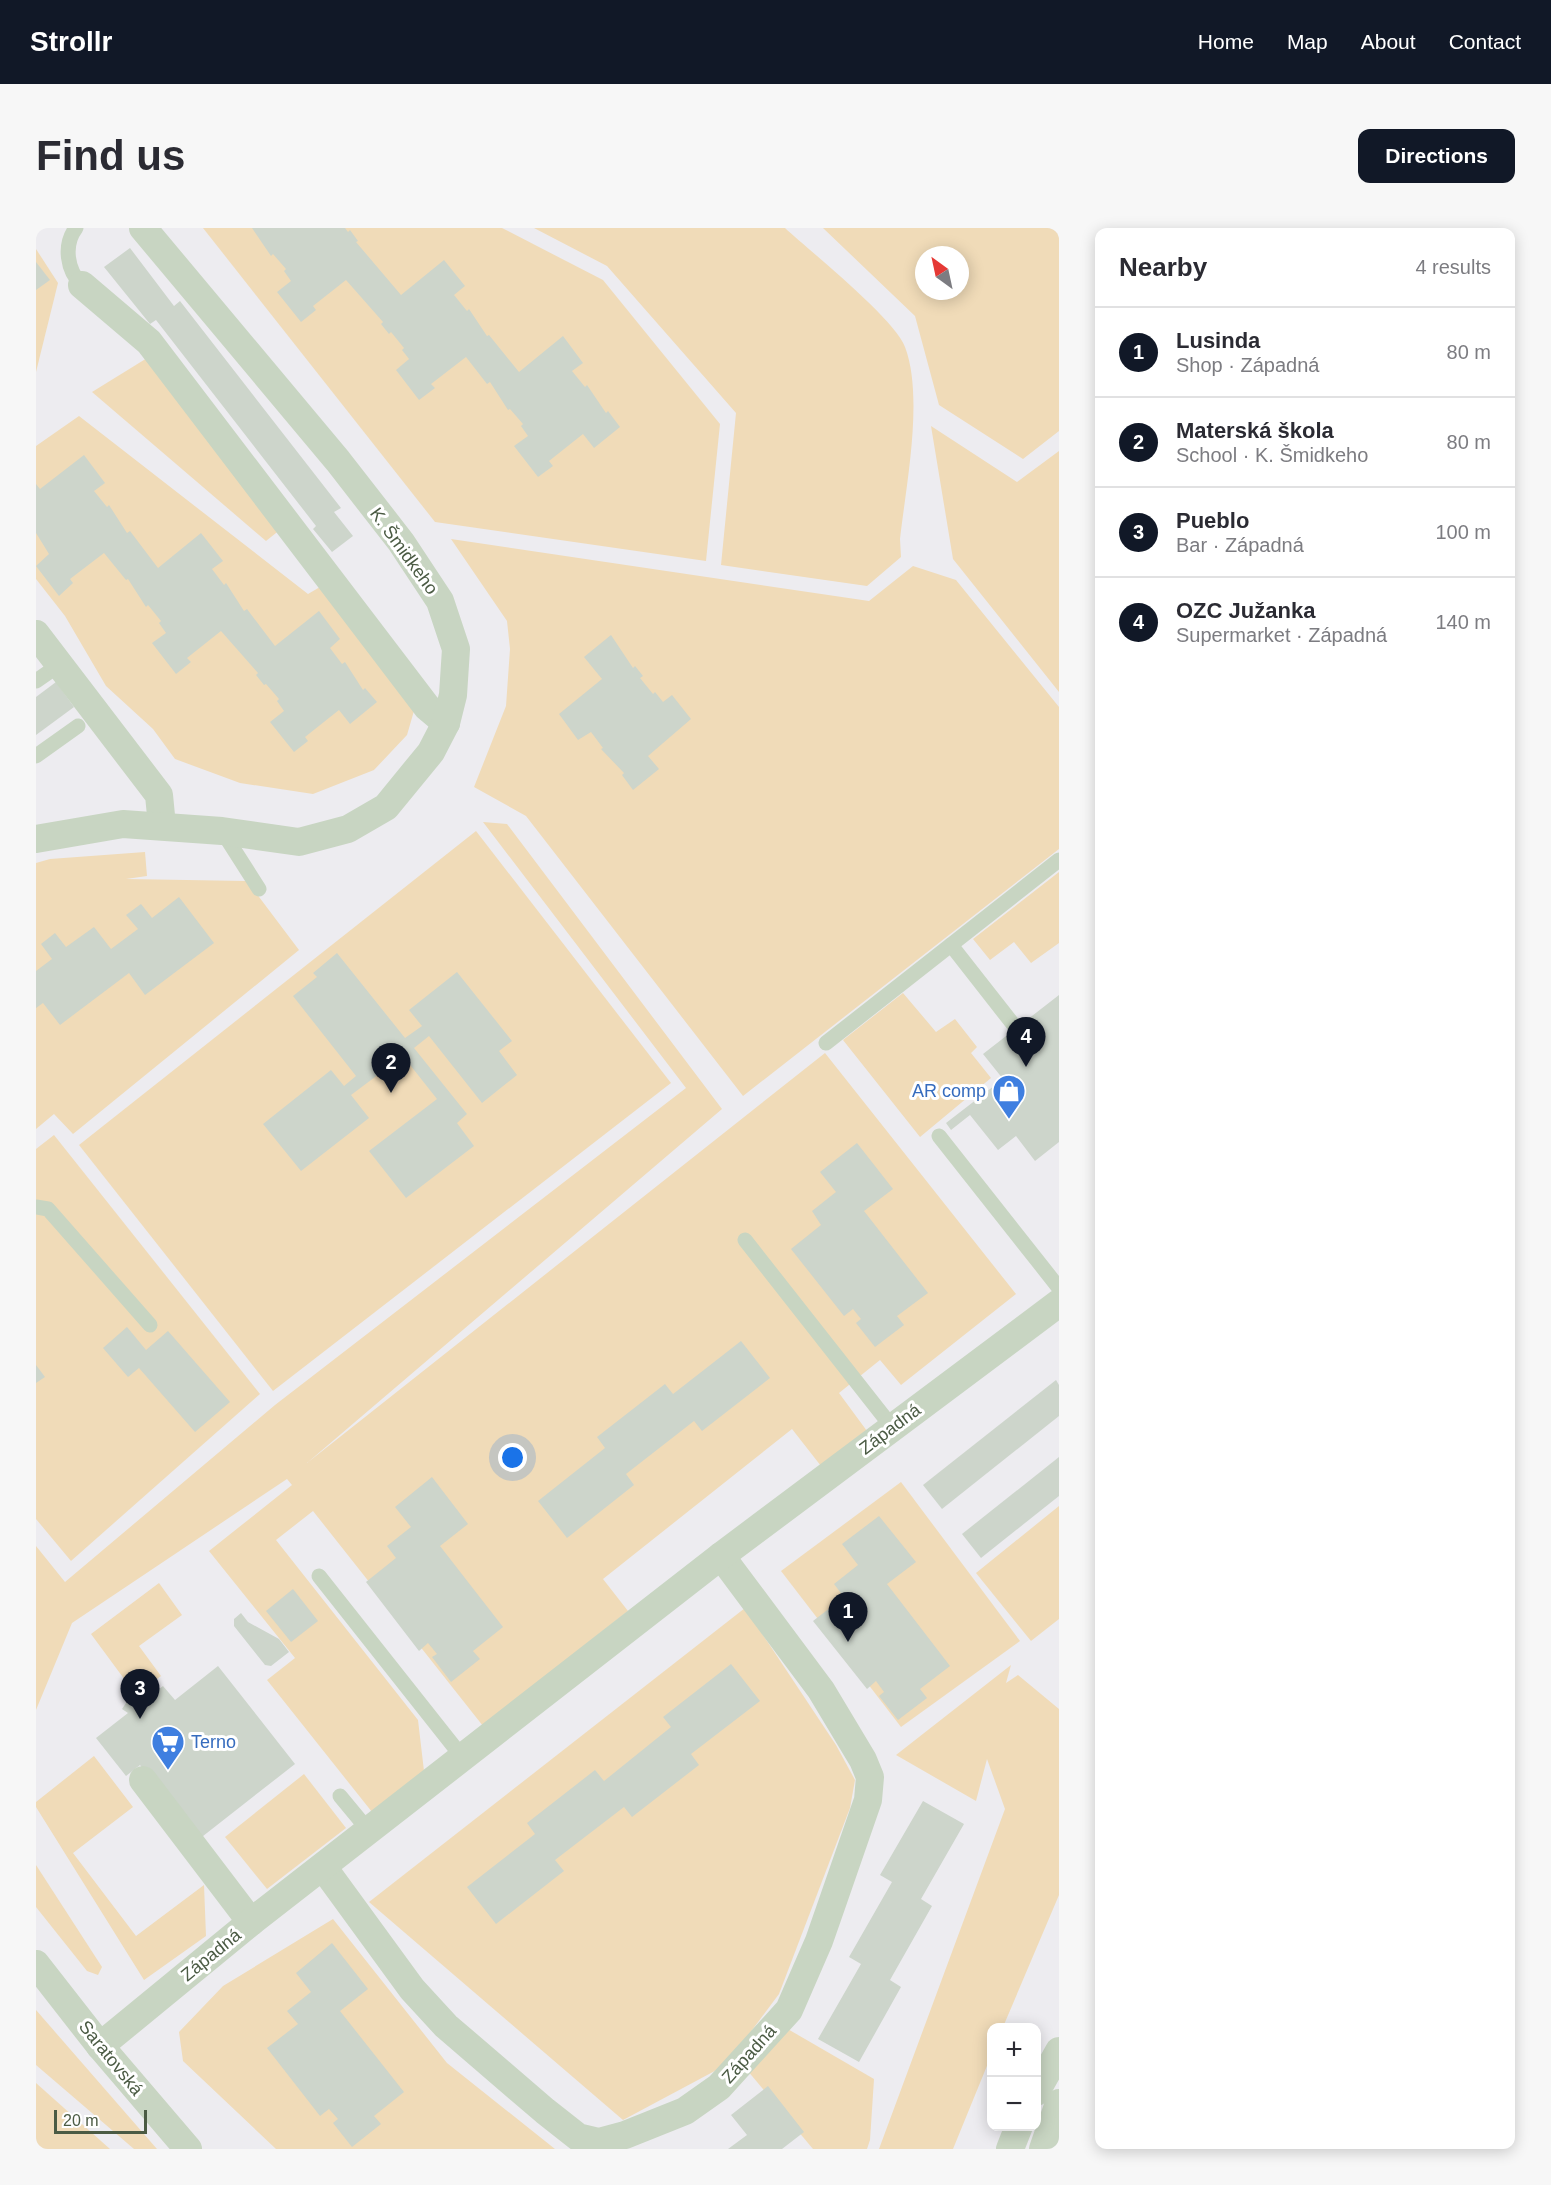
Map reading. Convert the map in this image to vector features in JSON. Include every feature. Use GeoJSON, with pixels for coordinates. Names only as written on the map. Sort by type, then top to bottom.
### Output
{"type":"FeatureCollection","features":[{"type":"Feature","properties":{"kind":"street","name":"K. Šmidkeho"},"geometry":{"type":"LineString","coordinates":[[36,839],[123,824],[222,831],[299,842],[348,829],[386,807],[431,752],[446,723],[453,695],[456,649],[440,601],[401,542],[338,461],[143,228]]}},
{"type":"Feature","properties":{"kind":"street"},"geometry":{"type":"LineString","coordinates":[[82,285],[149,342],[427,707],[446,723]]}},
{"type":"Feature","properties":{"kind":"street"},"geometry":{"type":"LineString","coordinates":[[36,634],[159,795],[162,826]]}},
{"type":"Feature","properties":{"kind":"street","name":"Západná"},"geometry":{"type":"LineString","coordinates":[[100,2046],[251,1922],[721,1556],[1059,1303]]}},
{"type":"Feature","properties":{"kind":"street","name":"Západná"},"geometry":{"type":"LineString","coordinates":[[324,1867],[412,1989],[446,2026],[578,2137],[599,2142],[628,2142],[685,2111],[719,2087],[789,2010],[819,1941],[868,1800],[870,1778],[863,1760],[821,1690],[721,1556]]}},
{"type":"Feature","properties":{"kind":"street"},"geometry":{"type":"LineString","coordinates":[[143,1780],[251,1922]]}},
{"type":"Feature","properties":{"kind":"street","name":"Saratovská"},"geometry":{"type":"LineString","coordinates":[[36,1964],[100,2046],[188,2149]]}},
{"type":"Feature","properties":{"kind":"street"},"geometry":{"type":"LineString","coordinates":[[1041,2083],[1059,2051]]}},
{"type":"Feature","properties":{"kind":"street"},"geometry":{"type":"LineString","coordinates":[[1043,2149],[1059,2103]]}},
{"type":"Feature","properties":{"kind":"street"},"geometry":{"type":"LineString","coordinates":[[1010,2149],[1017,2131]]}},
{"type":"Feature","properties":{"kind":"lane"},"geometry":{"type":"LineString","coordinates":[[72,229],[67,260],[76,279],[82,285]]}},
{"type":"Feature","properties":{"kind":"lane"},"geometry":{"type":"LineString","coordinates":[[36,681],[59,665]]}},
{"type":"Feature","properties":{"kind":"lane"},"geometry":{"type":"LineString","coordinates":[[36,756],[78,726]]}},
{"type":"Feature","properties":{"kind":"lane"},"geometry":{"type":"LineString","coordinates":[[222,831],[259,889]]}},
{"type":"Feature","properties":{"kind":"lane"},"geometry":{"type":"LineString","coordinates":[[826,1043],[1059,861]]}},
{"type":"Feature","properties":{"kind":"lane"},"geometry":{"type":"LineString","coordinates":[[951,945],[1016,1028]]}},
{"type":"Feature","properties":{"kind":"lane"},"geometry":{"type":"LineString","coordinates":[[939,1136],[1059,1288]]}},
{"type":"Feature","properties":{"kind":"lane"},"geometry":{"type":"LineString","coordinates":[[36,1207],[48,1209],[150,1325]]}},
{"type":"Feature","properties":{"kind":"lane"},"geometry":{"type":"LineString","coordinates":[[745,1239],[892,1427]]}},
{"type":"Feature","properties":{"kind":"lane"},"geometry":{"type":"LineString","coordinates":[[319,1576],[463,1758]]}},
{"type":"Feature","properties":{"kind":"lane"},"geometry":{"type":"LineString","coordinates":[[340,1796],[369,1831]]}},
{"type":"Feature","properties":{"kind":"shaded area"},"geometry":{"type":"Polygon","coordinates":[[[203,228],[502,228],[603,280],[720,424],[706,561],[435,522],[203,228]]]}},
{"type":"Feature","properties":{"kind":"shaded area"},"geometry":{"type":"Polygon","coordinates":[[[534,228],[785,228],[851,286],[898,335],[905,347],[910,367],[913,390],[912,441],[900,539],[901,557],[867,586],[721,565],[736,413],[607,266],[534,228]]]}},
{"type":"Feature","properties":{"kind":"shaded area"},"geometry":{"type":"Polygon","coordinates":[[[823,228],[1059,228],[1059,431],[1023,459],[939,405],[915,316],[823,228]]]}},
{"type":"Feature","properties":{"kind":"shaded area"},"geometry":{"type":"Polygon","coordinates":[[[36,249],[58,283],[36,372],[36,249]]]}},
{"type":"Feature","properties":{"kind":"shaded area"},"geometry":{"type":"Polygon","coordinates":[[[152,355],[281,529],[266,541],[92,392],[152,355]]]}},
{"type":"Feature","properties":{"kind":"shaded area"},"geometry":{"type":"Polygon","coordinates":[[[79,416],[308,594],[320,587],[416,704],[407,735],[374,770],[313,794],[240,783],[175,759],[153,729],[106,686],[65,616],[36,579],[36,446],[79,416]]]}},
{"type":"Feature","properties":{"kind":"shaded area"},"geometry":{"type":"Polygon","coordinates":[[[931,426],[1017,482],[1059,451],[1059,692],[953,559],[931,426]]]}},
{"type":"Feature","properties":{"kind":"shaded area"},"geometry":{"type":"Polygon","coordinates":[[[451,539],[869,601],[913,566],[956,580],[1059,707],[1059,849],[743,1096],[526,816],[474,787],[506,706],[510,649],[507,621],[451,539]]]}},
{"type":"Feature","properties":{"kind":"shaded area"},"geometry":{"type":"Polygon","coordinates":[[[483,822],[507,824],[722,1109],[307,1463],[825,1053],[1016,1294],[901,1385],[880,1360],[839,1393],[867,1431],[821,1466],[792,1429],[603,1579],[628,1611],[483,1726],[313,1511],[276,1540],[418,1720],[424,1771],[372,1812],[267,1680],[295,1658],[209,1551],[292,1485],[287,1479],[72,1623],[36,1710],[36,1546],[65,1582],[275,1405],[686,1088],[483,822]]]}},
{"type":"Feature","properties":{"kind":"shaded area"},"geometry":{"type":"Polygon","coordinates":[[[476,831],[671,1083],[273,1391],[79,1145],[476,831]]]}},
{"type":"Feature","properties":{"kind":"shaded area"},"geometry":{"type":"Polygon","coordinates":[[[145,852],[147,876],[126,879],[247,881],[299,950],[73,1134],[54,1114],[36,1129],[36,863],[50,859],[145,852]]]}},
{"type":"Feature","properties":{"kind":"shaded area"},"geometry":{"type":"Polygon","coordinates":[[[1059,872],[1059,943],[1031,963],[1014,942],[990,960],[973,939],[1059,872]]]}},
{"type":"Feature","properties":{"kind":"shaded area"},"geometry":{"type":"Polygon","coordinates":[[[903,993],[936,1032],[955,1019],[977,1047],[971,1053],[991,1078],[920,1137],[843,1040],[903,993]]]}},
{"type":"Feature","properties":{"kind":"shaded area"},"geometry":{"type":"Polygon","coordinates":[[[54,1135],[260,1394],[71,1561],[36,1519],[36,1149],[54,1135]]]}},
{"type":"Feature","properties":{"kind":"shaded area"},"geometry":{"type":"Polygon","coordinates":[[[901,1482],[1020,1641],[901,1727],[781,1571],[901,1482]]]}},
{"type":"Feature","properties":{"kind":"shaded area"},"geometry":{"type":"Polygon","coordinates":[[[1059,1506],[1059,1619],[1031,1641],[976,1573],[1059,1506]]]}},
{"type":"Feature","properties":{"kind":"shaded area"},"geometry":{"type":"Polygon","coordinates":[[[159,1583],[182,1615],[139,1646],[161,1676],[136,1695],[91,1634],[159,1583]]]}},
{"type":"Feature","properties":{"kind":"shaded area"},"geometry":{"type":"Polygon","coordinates":[[[745,1608],[836,1745],[855,1780],[850,1808],[779,1994],[726,2065],[623,2120],[369,1902],[745,1608]]]}},
{"type":"Feature","properties":{"kind":"shaded area"},"geometry":{"type":"Polygon","coordinates":[[[1011,1665],[1006,1683],[1018,1675],[1059,1709],[1059,1895],[1005,2023],[987,2023],[987,2066],[953,2149],[879,2149],[1005,1809],[987,1759],[976,1801],[896,1755],[1011,1665]]]}},
{"type":"Feature","properties":{"kind":"shaded area"},"geometry":{"type":"Polygon","coordinates":[[[94,1756],[133,1807],[73,1853],[136,1936],[204,1885],[206,1936],[144,1980],[36,1807],[36,1802],[94,1756]]]}},
{"type":"Feature","properties":{"kind":"shaded area"},"geometry":{"type":"Polygon","coordinates":[[[304,1774],[346,1828],[267,1889],[225,1837],[304,1774]]]}},
{"type":"Feature","properties":{"kind":"shaded area"},"geometry":{"type":"Polygon","coordinates":[[[36,1865],[102,1967],[98,1975],[87,1971],[36,1907],[36,1865]]]}},
{"type":"Feature","properties":{"kind":"shaded area"},"geometry":{"type":"Polygon","coordinates":[[[333,1919],[447,2063],[555,2149],[276,2149],[183,2061],[179,2032],[223,1986],[333,1919]]]}},
{"type":"Feature","properties":{"kind":"shaded area"},"geometry":{"type":"Polygon","coordinates":[[[36,2010],[157,2149],[134,2149],[36,2065],[36,2010]]]}},
{"type":"Feature","properties":{"kind":"shaded area"},"geometry":{"type":"Polygon","coordinates":[[[786,2028],[874,2079],[870,2140],[867,2149],[813,2149],[747,2070],[786,2028]]]}},
{"type":"Feature","properties":{"kind":"shaded area"},"geometry":{"type":"Polygon","coordinates":[[[36,2083],[110,2149],[36,2149],[36,2083]]]}},
{"type":"Feature","properties":{"kind":"building"},"geometry":{"type":"Polygon","coordinates":[[[252,228],[345,228],[348,232],[350,230],[358,241],[356,242],[401,295],[444,260],[465,286],[454,295],[467,311],[469,309],[487,336],[489,335],[519,372],[563,336],[583,363],[572,371],[585,387],[587,385],[606,413],[608,411],[620,427],[594,448],[583,434],[549,461],[553,466],[538,477],[514,446],[528,436],[521,426],[523,424],[510,409],[508,410],[490,382],[487,384],[466,357],[431,384],[435,388],[419,400],[396,370],[409,359],[402,350],[404,348],[391,332],[389,334],[381,324],[383,322],[346,280],[313,306],[316,310],[301,322],[277,292],[291,281],[284,271],[286,269],[273,254],[271,256],[252,228]]]}},
{"type":"Feature","properties":{"kind":"building"},"geometry":{"type":"Polygon","coordinates":[[[130,248],[174,306],[180,301],[341,508],[334,512],[353,536],[332,552],[313,529],[316,526],[156,320],[150,324],[104,267],[130,248]]]}},
{"type":"Feature","properties":{"kind":"building"},"geometry":{"type":"Polygon","coordinates":[[[36,262],[50,280],[36,290],[36,262]]]}},
{"type":"Feature","properties":{"kind":"building"},"geometry":{"type":"Polygon","coordinates":[[[84,455],[105,483],[94,491],[107,507],[109,505],[127,533],[130,531],[158,568],[201,533],[223,561],[212,569],[224,585],[226,583],[244,611],[247,609],[275,646],[319,611],[340,639],[330,648],[342,664],[345,662],[363,690],[365,688],[377,702],[350,724],[339,710],[305,737],[308,741],[294,752],[270,722],[284,711],[277,701],[279,699],[266,684],[264,685],[256,675],[258,673],[221,631],[187,658],[191,662],[176,674],[152,643],[166,633],[159,623],[161,621],[148,605],[146,607],[128,579],[126,580],[104,553],[70,579],[73,583],[59,596],[36,566],[49,554],[36,533],[36,484],[40,489],[84,455]]]}},
{"type":"Feature","properties":{"kind":"building"},"geometry":{"type":"Polygon","coordinates":[[[611,635],[633,668],[635,666],[643,676],[640,678],[653,694],[655,692],[663,702],[672,695],[691,719],[648,756],[659,769],[633,790],[622,775],[624,773],[601,749],[603,748],[591,732],[578,740],[559,714],[602,679],[584,657],[611,635]]]}},
{"type":"Feature","properties":{"kind":"building"},"geometry":{"type":"Polygon","coordinates":[[[56,682],[74,707],[36,735],[36,697],[56,682]]]}},
{"type":"Feature","properties":{"kind":"building"},"geometry":{"type":"Polygon","coordinates":[[[179,897],[214,943],[145,995],[129,973],[60,1025],[43,1003],[36,1008],[36,971],[52,959],[41,944],[55,933],[66,947],[94,927],[111,949],[138,929],[126,915],[141,904],[152,918],[179,897]]]}},
{"type":"Feature","properties":{"kind":"building"},"geometry":{"type":"Polygon","coordinates":[[[337,953],[405,1038],[422,1026],[409,1010],[457,972],[512,1041],[499,1051],[517,1075],[482,1103],[429,1036],[414,1048],[467,1114],[457,1123],[474,1146],[406,1198],[369,1151],[437,1099],[403,1056],[351,1095],[369,1118],[301,1171],[263,1124],[331,1070],[344,1086],[356,1076],[293,996],[317,977],[313,973],[337,953]]]}},
{"type":"Feature","properties":{"kind":"building"},"geometry":{"type":"Polygon","coordinates":[[[1059,995],[1059,1142],[1035,1161],[1016,1136],[998,1150],[970,1115],[951,1130],[946,1123],[1003,1079],[983,1054],[1059,995]]]}},
{"type":"Feature","properties":{"kind":"building"},"geometry":{"type":"Polygon","coordinates":[[[857,1143],[893,1189],[864,1211],[928,1293],[897,1316],[904,1325],[875,1347],[856,1323],[861,1319],[853,1309],[844,1316],[791,1249],[821,1225],[812,1211],[836,1192],[820,1172],[857,1143]]]}},
{"type":"Feature","properties":{"kind":"building"},"geometry":{"type":"Polygon","coordinates":[[[127,1327],[146,1350],[168,1331],[230,1402],[195,1432],[139,1368],[128,1377],[103,1348],[127,1327]]]}},
{"type":"Feature","properties":{"kind":"building"},"geometry":{"type":"Polygon","coordinates":[[[741,1341],[770,1378],[702,1431],[694,1421],[626,1474],[634,1485],[567,1538],[538,1501],[605,1448],[597,1437],[665,1384],[673,1394],[741,1341]]]}},
{"type":"Feature","properties":{"kind":"building"},"geometry":{"type":"Polygon","coordinates":[[[36,1365],[45,1377],[36,1383],[36,1365]]]}},
{"type":"Feature","properties":{"kind":"building"},"geometry":{"type":"Polygon","coordinates":[[[1056,1380],[1059,1385],[1059,1416],[942,1509],[923,1485],[1056,1380]]]}},
{"type":"Feature","properties":{"kind":"building"},"geometry":{"type":"Polygon","coordinates":[[[1059,1457],[1059,1496],[981,1558],[962,1534],[1059,1457]]]}},
{"type":"Feature","properties":{"kind":"building"},"geometry":{"type":"Polygon","coordinates":[[[432,1477],[468,1524],[440,1546],[503,1627],[473,1651],[480,1659],[451,1682],[432,1657],[437,1654],[428,1643],[419,1651],[366,1582],[396,1558],[387,1546],[411,1527],[395,1507],[432,1477]]]}},
{"type":"Feature","properties":{"kind":"building"},"geometry":{"type":"Polygon","coordinates":[[[879,1516],[916,1562],[887,1584],[950,1666],[920,1689],[927,1698],[898,1720],[879,1696],[884,1692],[876,1681],[867,1689],[813,1621],[844,1597],[834,1584],[858,1565],[842,1544],[879,1516]]]}},
{"type":"Feature","properties":{"kind":"building"},"geometry":{"type":"Polygon","coordinates":[[[293,1589],[318,1621],[291,1642],[266,1611],[293,1589]]]}},
{"type":"Feature","properties":{"kind":"building"},"geometry":{"type":"Polygon","coordinates":[[[241,1613],[248,1622],[279,1639],[289,1652],[271,1666],[265,1665],[234,1626],[234,1619],[241,1613]]]}},
{"type":"Feature","properties":{"kind":"building"},"geometry":{"type":"Polygon","coordinates":[[[731,1664],[760,1701],[691,1754],[699,1765],[632,1817],[624,1807],[555,1860],[564,1871],[496,1924],[467,1887],[535,1834],[527,1823],[595,1770],[604,1781],[671,1727],[663,1717],[731,1664]]]}},
{"type":"Feature","properties":{"kind":"building"},"geometry":{"type":"Polygon","coordinates":[[[218,1666],[295,1764],[198,1840],[140,1765],[126,1776],[96,1738],[128,1713],[122,1709],[130,1697],[137,1706],[163,1686],[175,1700],[218,1666]]]}},
{"type":"Feature","properties":{"kind":"building"},"geometry":{"type":"Polygon","coordinates":[[[923,1801],[964,1824],[921,1899],[932,1906],[890,1980],[901,1987],[859,2062],[818,2039],[861,1964],[849,1957],[892,1882],[880,1875],[923,1801]]]}},
{"type":"Feature","properties":{"kind":"building"},"geometry":{"type":"Polygon","coordinates":[[[332,1943],[368,1989],[340,2011],[404,2092],[374,2116],[381,2124],[352,2147],[333,2123],[338,2119],[329,2109],[320,2116],[267,2048],[298,2024],[287,2011],[311,1992],[296,1973],[332,1943]]]}},
{"type":"Feature","properties":{"kind":"building"},"geometry":{"type":"Polygon","coordinates":[[[768,2086],[804,2132],[782,2149],[728,2149],[747,2135],[731,2115],[768,2086]]]}},
{"type":"Feature","properties":{"kind":"place","name":"OZC Južanka"},"geometry":{"type":"Point","coordinates":[1026,1067]}},
{"type":"Feature","properties":{"kind":"place","name":"Materská škola"},"geometry":{"type":"Point","coordinates":[391,1093]}},
{"type":"Feature","properties":{"kind":"place","name":"AR comp"},"geometry":{"type":"Point","coordinates":[1009,1120]}},
{"type":"Feature","properties":{"kind":"place","name":"Lusinda"},"geometry":{"type":"Point","coordinates":[848,1642]}},
{"type":"Feature","properties":{"kind":"place","name":"Pueblo"},"geometry":{"type":"Point","coordinates":[140,1719]}},
{"type":"Feature","properties":{"kind":"place","name":"Terno"},"geometry":{"type":"Point","coordinates":[168,1771]}}]}
